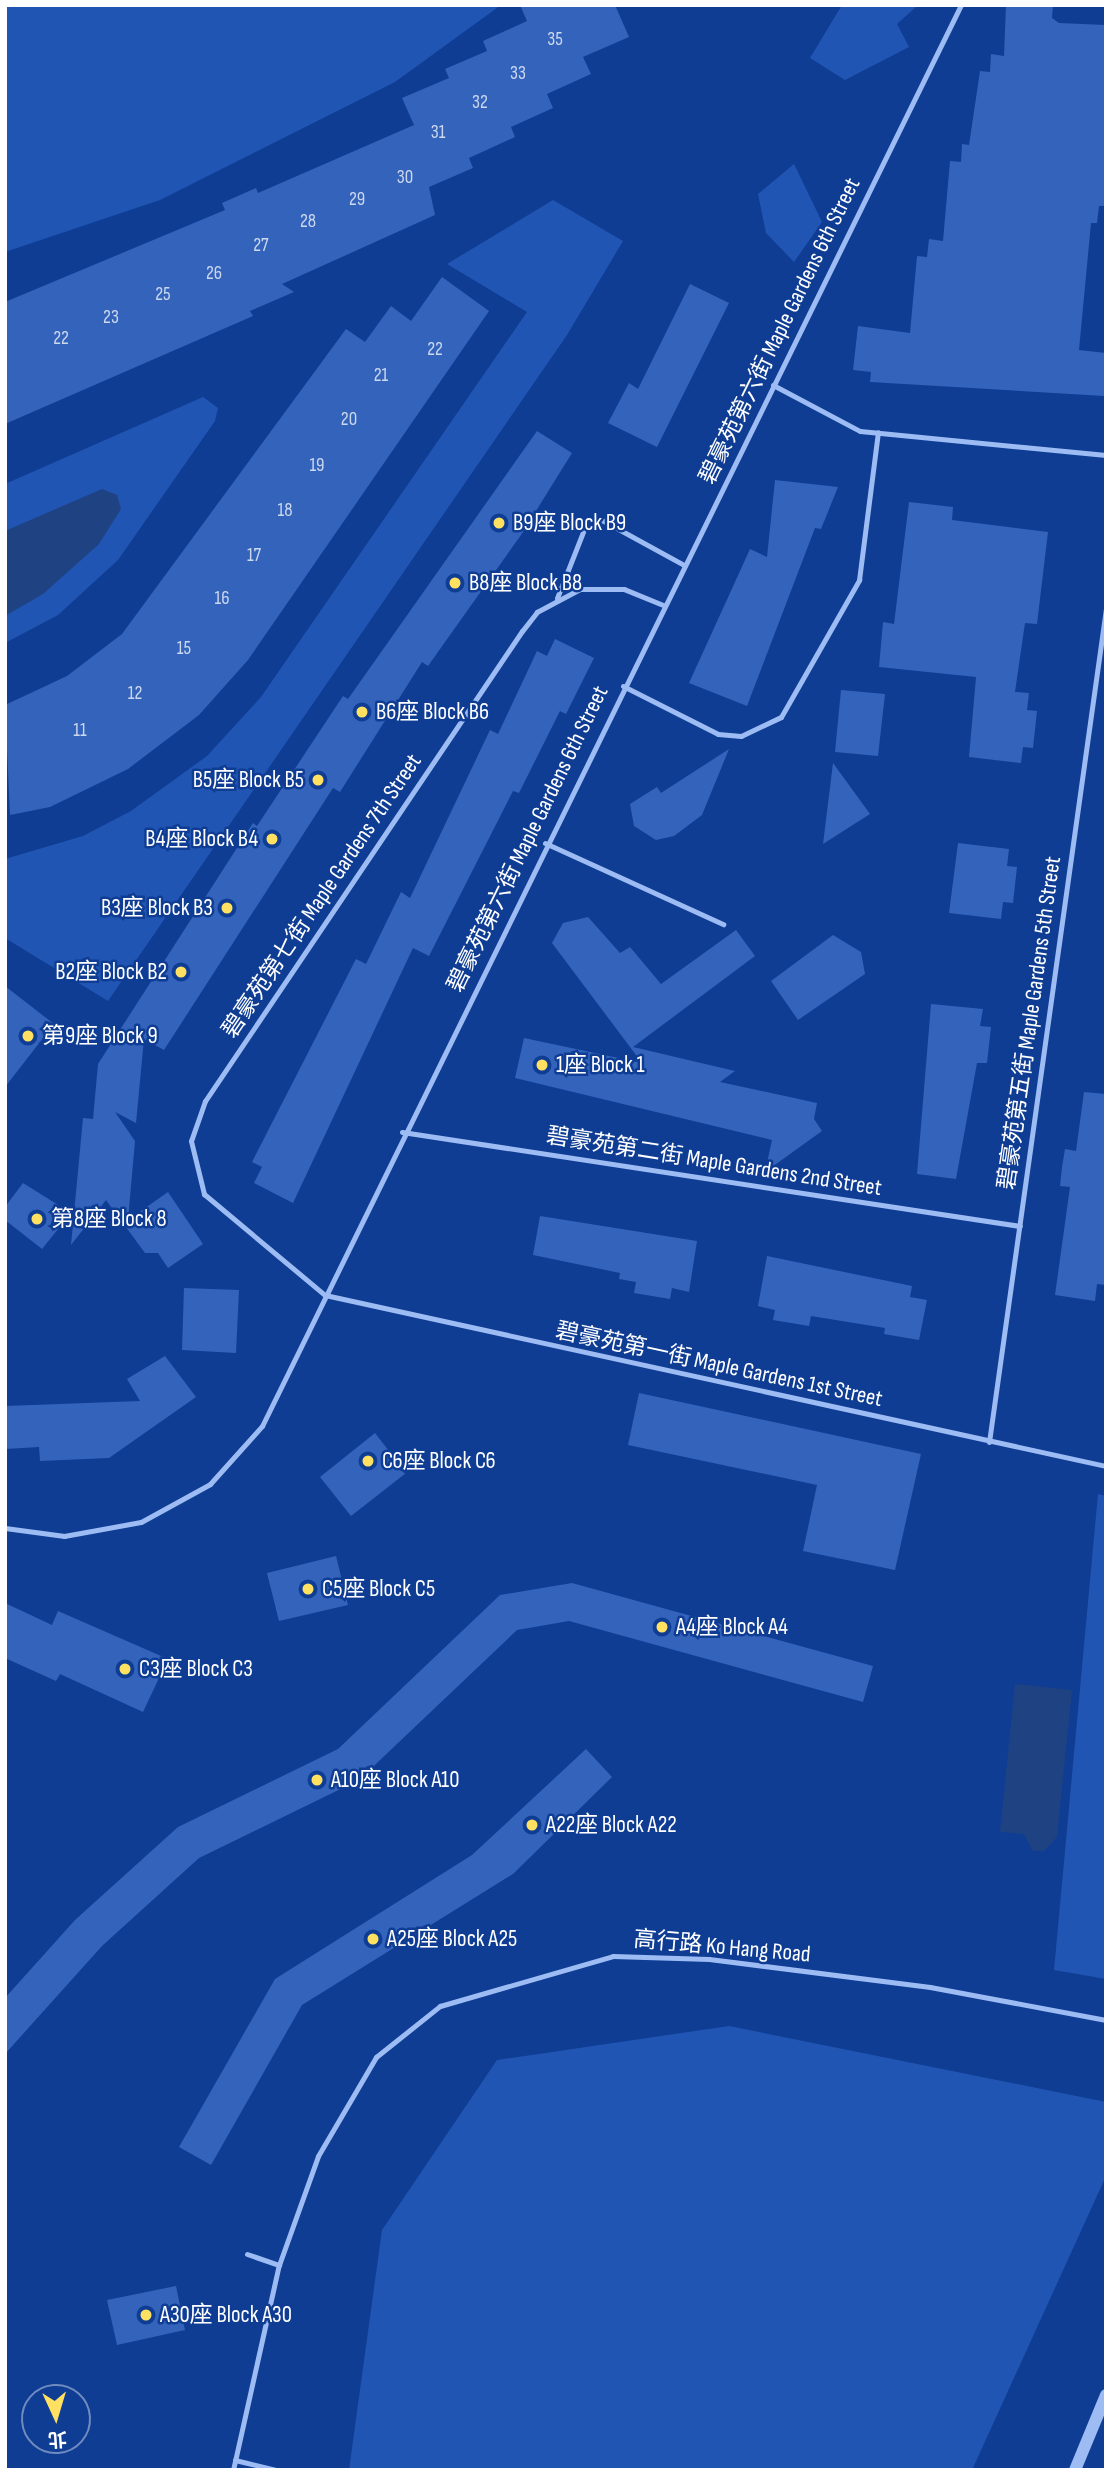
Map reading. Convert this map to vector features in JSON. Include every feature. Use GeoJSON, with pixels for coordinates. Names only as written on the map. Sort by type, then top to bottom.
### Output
{"type":"FeatureCollection","features":[{"type":"Feature","properties":{"kind":"street"},"geometry":{"type":"LineString","coordinates":[[1075,2470],[1106,2395]]}},
{"type":"Feature","properties":{"kind":"lane","name":"碧豪苑第六街 Maple Gardens 6th Street"},"geometry":{"type":"LineString","coordinates":[[5,1528],[64,1535],[103,1532],[164,1511],[210,1484],[262,1426],[402,1132],[961,5]]}},
{"type":"Feature","properties":{"kind":"lane"},"geometry":{"type":"LineString","coordinates":[[773,385],[860,431],[1106,455]]}},
{"type":"Feature","properties":{"kind":"lane"},"geometry":{"type":"LineString","coordinates":[[623,686],[718,734],[741,736],[781,717],[859,580],[878,432]]}},
{"type":"Feature","properties":{"kind":"lane"},"geometry":{"type":"LineString","coordinates":[[557,598],[587,522],[600,519],[684,565]]}},
{"type":"Feature","properties":{"kind":"lane","name":"碧豪苑第七街 Maple Gardens 7th Street"},"geometry":{"type":"LineString","coordinates":[[325,1296],[204,1194],[192,1163],[196,1120],[522,631],[557,598],[602,587],[663,605]]}},
{"type":"Feature","properties":{"kind":"lane","name":"碧豪苑第五街 Maple Gardens 5th Street"},"geometry":{"type":"LineString","coordinates":[[989,1442],[1106,608]]}},
{"type":"Feature","properties":{"kind":"lane"},"geometry":{"type":"LineString","coordinates":[[545,843],[723,924]]}},
{"type":"Feature","properties":{"kind":"lane","name":"碧豪苑第二街 Maple Gardens 2nd Street"},"geometry":{"type":"LineString","coordinates":[[402,1132],[1020,1226]]}},
{"type":"Feature","properties":{"kind":"lane","name":"碧豪苑第一街 Maple Gardens 1st Street"},"geometry":{"type":"LineString","coordinates":[[325,1296],[1106,1466]]}},
{"type":"Feature","properties":{"kind":"lane","name":"高行路 Ko Hang Road"},"geometry":{"type":"LineString","coordinates":[[233,2470],[279,2265],[318,2156],[376,2057],[440,2006],[613,1956],[709,1959],[930,1987],[1106,2020]]}},
{"type":"Feature","properties":{"kind":"lane"},"geometry":{"type":"LineString","coordinates":[[247,2254],[279,2265]]}},
{"type":"Feature","properties":{"kind":"lane"},"geometry":{"type":"LineString","coordinates":[[235,2460],[276,2470]]}},
{"type":"Feature","properties":{"kind":"shaded area"},"geometry":{"type":"Polygon","coordinates":[[[5,5],[501,5],[395,82],[160,200],[5,252],[5,5]]]}},
{"type":"Feature","properties":{"kind":"shaded area"},"geometry":{"type":"Polygon","coordinates":[[[842,5],[918,5],[897,24],[909,47],[845,80],[810,58],[842,5]]]}},
{"type":"Feature","properties":{"kind":"shaded area"},"geometry":{"type":"Polygon","coordinates":[[[794,164],[822,222],[794,262],[766,233],[758,194],[794,164]]]}},
{"type":"Feature","properties":{"kind":"shaded area"},"geometry":{"type":"Polygon","coordinates":[[[553,200],[623,241],[567,335],[108,1001],[5,938],[5,859],[83,836],[131,811],[207,756],[261,697],[527,312],[447,264],[553,200]]]}},
{"type":"Feature","properties":{"kind":"shaded area"},"geometry":{"type":"Polygon","coordinates":[[[203,397],[218,408],[215,421],[118,560],[58,615],[5,643],[5,484],[203,397]]]}},
{"type":"Feature","properties":{"kind":"shaded area"},"geometry":{"type":"Polygon","coordinates":[[[102,489],[117,495],[121,509],[99,544],[43,594],[5,616],[5,531],[102,489]]]}},
{"type":"Feature","properties":{"kind":"shaded area"},"geometry":{"type":"Polygon","coordinates":[[[1098,1494],[1106,1496],[1106,1979],[1054,1970],[1098,1494]]]}},
{"type":"Feature","properties":{"kind":"shaded area"},"geometry":{"type":"Polygon","coordinates":[[[1015,1684],[1072,1690],[1057,1837],[1044,1851],[1033,1851],[1024,1834],[1000,1832],[1015,1684]]]}},
{"type":"Feature","properties":{"kind":"shaded area"},"geometry":{"type":"Polygon","coordinates":[[[729,2026],[1106,2102],[1106,2176],[972,2470],[349,2470],[382,2230],[497,2060],[729,2026]]]}},
{"type":"Feature","properties":{"kind":"building"},"geometry":{"type":"Polygon","coordinates":[[[520,5],[615,5],[629,37],[583,57],[591,74],[547,94],[553,108],[511,127],[515,137],[469,158],[473,168],[429,187],[435,215],[282,284],[294,292],[250,311],[253,316],[5,424],[5,302],[225,210],[222,203],[256,188],[258,193],[414,125],[402,98],[449,78],[445,69],[487,51],[483,41],[527,21],[520,5]]]}},
{"type":"Feature","properties":{"kind":"building"},"geometry":{"type":"Polygon","coordinates":[[[1006,5],[1053,5],[1052,18],[1059,23],[1106,25],[1106,206],[1099,206],[1097,223],[1091,223],[1079,350],[1106,353],[1104,396],[870,382],[871,372],[853,370],[858,326],[910,333],[917,256],[927,257],[929,239],[943,241],[950,161],[961,162],[962,144],[969,145],[980,71],[990,72],[991,54],[1004,56],[1006,5]]]}},
{"type":"Feature","properties":{"kind":"building"},"geometry":{"type":"Polygon","coordinates":[[[442,277],[489,311],[248,660],[199,715],[128,769],[50,807],[10,815],[5,705],[67,676],[122,634],[346,329],[365,342],[391,306],[411,321],[442,277]]]}},
{"type":"Feature","properties":{"kind":"building"},"geometry":{"type":"Polygon","coordinates":[[[690,284],[729,303],[657,447],[608,423],[629,383],[638,389],[690,284]]]}},
{"type":"Feature","properties":{"kind":"building"},"geometry":{"type":"Polygon","coordinates":[[[537,431],[572,453],[521,535],[428,666],[422,662],[340,792],[333,788],[164,1050],[144,1039],[136,1123],[115,1112],[135,1141],[128,1220],[168,1192],[203,1244],[168,1268],[158,1253],[145,1253],[106,1200],[71,1245],[83,1118],[93,1119],[98,1064],[253,823],[257,826],[343,696],[348,699],[537,431]]]}},
{"type":"Feature","properties":{"kind":"building"},"geometry":{"type":"Polygon","coordinates":[[[775,480],[838,487],[821,529],[815,528],[747,706],[689,683],[750,549],[767,557],[775,480]]]}},
{"type":"Feature","properties":{"kind":"building"},"geometry":{"type":"Polygon","coordinates":[[[909,502],[953,507],[952,520],[1048,532],[1037,624],[1025,623],[1015,692],[1029,693],[1027,710],[1037,711],[1033,748],[1023,747],[1021,763],[969,757],[976,677],[879,667],[883,622],[894,624],[909,502]]]}},
{"type":"Feature","properties":{"kind":"building"},"geometry":{"type":"Polygon","coordinates":[[[555,639],[594,658],[566,714],[560,711],[519,793],[513,791],[429,956],[413,948],[293,1203],[254,1183],[262,1167],[252,1162],[356,959],[366,964],[401,892],[410,898],[490,730],[498,734],[537,651],[547,656],[555,639]]]}},
{"type":"Feature","properties":{"kind":"building"},"geometry":{"type":"Polygon","coordinates":[[[841,690],[885,694],[878,756],[835,752],[841,690]]]}},
{"type":"Feature","properties":{"kind":"building"},"geometry":{"type":"Polygon","coordinates":[[[729,749],[702,815],[674,836],[656,840],[634,826],[630,804],[657,787],[661,793],[729,749]]]}},
{"type":"Feature","properties":{"kind":"building"},"geometry":{"type":"Polygon","coordinates":[[[833,763],[870,814],[823,844],[833,763]]]}},
{"type":"Feature","properties":{"kind":"building"},"geometry":{"type":"Polygon","coordinates":[[[958,843],[1009,849],[1007,866],[1017,867],[1013,903],[1003,902],[1001,919],[949,913],[958,843]]]}},
{"type":"Feature","properties":{"kind":"building"},"geometry":{"type":"Polygon","coordinates":[[[588,917],[620,953],[630,947],[661,984],[736,930],[755,956],[633,1047],[735,1071],[720,1082],[817,1103],[814,1119],[822,1131],[765,1172],[772,1140],[515,1078],[524,1038],[642,1063],[552,943],[563,923],[588,917]]]}},
{"type":"Feature","properties":{"kind":"building"},"geometry":{"type":"Polygon","coordinates":[[[833,935],[861,952],[865,974],[798,1020],[771,981],[833,935]]]}},
{"type":"Feature","properties":{"kind":"building","name":"第9座 Block 9"},"geometry":{"type":"Polygon","coordinates":[[[5,986],[54,1024],[5,1087],[5,986]]]}},
{"type":"Feature","properties":{"kind":"building"},"geometry":{"type":"Polygon","coordinates":[[[931,1004],[983,1009],[980,1026],[991,1027],[987,1063],[977,1063],[956,1179],[917,1174],[931,1004]]]}},
{"type":"Feature","properties":{"kind":"building"},"geometry":{"type":"Polygon","coordinates":[[[1084,1092],[1106,1094],[1106,1285],[1097,1284],[1095,1301],[1055,1295],[1070,1187],[1060,1186],[1062,1167],[1065,1149],[1076,1151],[1084,1092]]]}},
{"type":"Feature","properties":{"kind":"building","name":"第8座 Block 8"},"geometry":{"type":"Polygon","coordinates":[[[23,1183],[71,1213],[42,1249],[5,1220],[5,1207],[23,1183]]]}},
{"type":"Feature","properties":{"kind":"building"},"geometry":{"type":"Polygon","coordinates":[[[540,1216],[697,1241],[689,1292],[672,1288],[670,1299],[634,1293],[636,1282],[619,1279],[620,1273],[533,1255],[540,1216]]]}},
{"type":"Feature","properties":{"kind":"building"},"geometry":{"type":"Polygon","coordinates":[[[767,1256],[912,1286],[910,1297],[927,1300],[919,1340],[884,1334],[885,1328],[811,1316],[809,1326],[773,1320],[775,1310],[758,1306],[767,1256]]]}},
{"type":"Feature","properties":{"kind":"building"},"geometry":{"type":"Polygon","coordinates":[[[184,1288],[239,1290],[236,1353],[182,1350],[184,1288]]]}},
{"type":"Feature","properties":{"kind":"building"},"geometry":{"type":"Polygon","coordinates":[[[165,1356],[196,1397],[109,1458],[40,1461],[39,1447],[5,1449],[5,1406],[140,1401],[127,1379],[165,1356]]]}},
{"type":"Feature","properties":{"kind":"building"},"geometry":{"type":"Polygon","coordinates":[[[639,1393],[921,1454],[895,1570],[803,1551],[817,1485],[628,1445],[639,1393]]]}},
{"type":"Feature","properties":{"kind":"building","name":"C6座 Block C6"},"geometry":{"type":"Polygon","coordinates":[[[375,1433],[406,1473],[351,1516],[320,1477],[375,1433]]]}},
{"type":"Feature","properties":{"kind":"building","name":"C5座 Block C5"},"geometry":{"type":"Polygon","coordinates":[[[336,1556],[348,1605],[279,1621],[267,1573],[336,1556]]]}},
{"type":"Feature","properties":{"kind":"building"},"geometry":{"type":"Polygon","coordinates":[[[572,1583],[873,1666],[863,1702],[569,1621],[517,1630],[359,1780],[199,1858],[102,1946],[5,2054],[5,1998],[75,1920],[178,1827],[338,1749],[500,1595],[572,1583]]]}},
{"type":"Feature","properties":{"kind":"building"},"geometry":{"type":"Polygon","coordinates":[[[5,1603],[52,1625],[58,1611],[168,1659],[143,1712],[60,1674],[56,1681],[5,1658],[5,1603]]]}},
{"type":"Feature","properties":{"kind":"building"},"geometry":{"type":"Polygon","coordinates":[[[586,1749],[612,1777],[513,1874],[302,2005],[211,2165],[179,2147],[275,1979],[472,1855],[586,1749]]]}},
{"type":"Feature","properties":{"kind":"building","name":"A30座 Block A30"},"geometry":{"type":"Polygon","coordinates":[[[176,2286],[185,2330],[117,2345],[107,2300],[176,2286]]]}},
{"type":"Feature","properties":{"kind":"place","name":"B9座 Block B9"},"geometry":{"type":"Point","coordinates":[499,523]}},
{"type":"Feature","properties":{"kind":"place","name":"B8座 Block B8"},"geometry":{"type":"Point","coordinates":[455,583]}},
{"type":"Feature","properties":{"kind":"place","name":"B6座 Block B6"},"geometry":{"type":"Point","coordinates":[362,712]}},
{"type":"Feature","properties":{"kind":"place","name":"B5座 Block B5"},"geometry":{"type":"Point","coordinates":[318,780]}},
{"type":"Feature","properties":{"kind":"place","name":"B4座 Block B4"},"geometry":{"type":"Point","coordinates":[272,839]}},
{"type":"Feature","properties":{"kind":"place","name":"B3座 Block B3"},"geometry":{"type":"Point","coordinates":[227,908]}},
{"type":"Feature","properties":{"kind":"place","name":"B2座 Block B2"},"geometry":{"type":"Point","coordinates":[181,972]}},
{"type":"Feature","properties":{"kind":"place","name":"第9座 Block 9"},"geometry":{"type":"Point","coordinates":[28,1036]}},
{"type":"Feature","properties":{"kind":"place","name":"1座 Block 1"},"geometry":{"type":"Point","coordinates":[542,1065]}},
{"type":"Feature","properties":{"kind":"place","name":"第8座 Block 8"},"geometry":{"type":"Point","coordinates":[37,1219]}},
{"type":"Feature","properties":{"kind":"place","name":"C6座 Block C6"},"geometry":{"type":"Point","coordinates":[368,1461]}},
{"type":"Feature","properties":{"kind":"place","name":"C5座 Block C5"},"geometry":{"type":"Point","coordinates":[308,1589]}},
{"type":"Feature","properties":{"kind":"place","name":"A4座 Block A4"},"geometry":{"type":"Point","coordinates":[662,1627]}},
{"type":"Feature","properties":{"kind":"place","name":"C3座 Block C3"},"geometry":{"type":"Point","coordinates":[125,1669]}},
{"type":"Feature","properties":{"kind":"place","name":"A10座 Block A10"},"geometry":{"type":"Point","coordinates":[317,1780]}},
{"type":"Feature","properties":{"kind":"place","name":"A22座 Block A22"},"geometry":{"type":"Point","coordinates":[532,1825]}},
{"type":"Feature","properties":{"kind":"place","name":"A25座 Block A25"},"geometry":{"type":"Point","coordinates":[373,1939]}},
{"type":"Feature","properties":{"kind":"place","name":"A30座 Block A30"},"geometry":{"type":"Point","coordinates":[146,2315]}}]}
